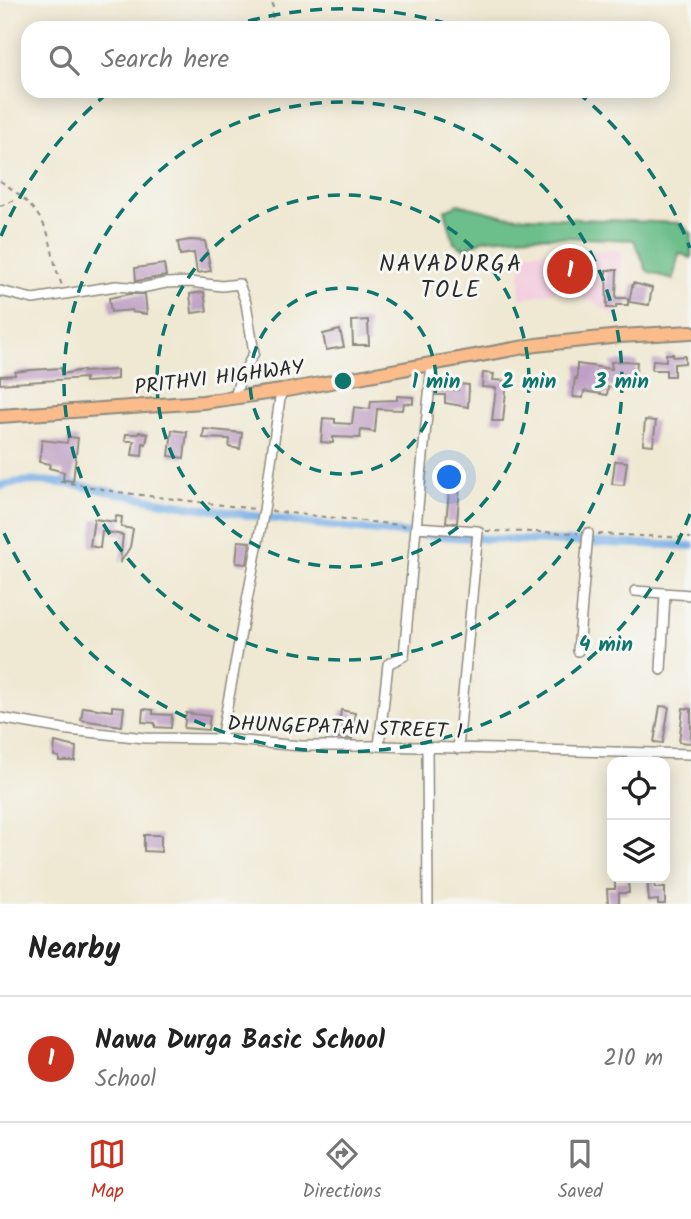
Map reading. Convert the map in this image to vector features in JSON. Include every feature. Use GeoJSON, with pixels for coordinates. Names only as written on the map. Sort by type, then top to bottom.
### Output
{"type":"FeatureCollection","features":[{"type":"Feature","properties":{"kind":"highway","name":"PRITHVI HIGHWAY"},"geometry":{"type":"LineString","coordinates":[[0,416],[138,408],[235,398],[536,345],[691,332]]}},
{"type":"Feature","properties":{"kind":"street"},"geometry":{"type":"LineString","coordinates":[[0,291],[33,299],[117,286],[141,288],[178,283],[222,286],[239,284],[246,303],[254,353],[246,368],[237,375],[240,378],[235,398]]}},
{"type":"Feature","properties":{"kind":"street"},"geometry":{"type":"LineString","coordinates":[[379,746],[388,664],[404,656],[432,364]]}},
{"type":"Feature","properties":{"kind":"street"},"geometry":{"type":"LineString","coordinates":[[221,739],[264,510],[281,391]]}},
{"type":"Feature","properties":{"kind":"street"},"geometry":{"type":"LineString","coordinates":[[416,527],[478,531],[457,749]]}},
{"type":"Feature","properties":{"kind":"street"},"geometry":{"type":"LineString","coordinates":[[578,651],[588,533]]}},
{"type":"Feature","properties":{"kind":"street"},"geometry":{"type":"LineString","coordinates":[[635,591],[691,595]]}},
{"type":"Feature","properties":{"kind":"street"},"geometry":{"type":"LineString","coordinates":[[661,670],[665,594]]}},
{"type":"Feature","properties":{"kind":"street","name":"DHUNGEPATAN STREET 1"},"geometry":{"type":"LineString","coordinates":[[0,718],[69,730],[145,738],[221,739],[301,746],[691,754]]}},
{"type":"Feature","properties":{"kind":"street"},"geometry":{"type":"LineString","coordinates":[[427,748],[428,904]]}},
{"type":"Feature","properties":{"kind":"path"},"geometry":{"type":"LineString","coordinates":[[272,0],[272,21]]}},
{"type":"Feature","properties":{"kind":"path"},"geometry":{"type":"LineString","coordinates":[[0,181],[34,210],[47,233],[63,293]]}},
{"type":"Feature","properties":{"kind":"path"},"geometry":{"type":"LineString","coordinates":[[0,206],[22,198]]}},
{"type":"Feature","properties":{"kind":"path"},"geometry":{"type":"LineString","coordinates":[[60,481],[117,492],[416,527]]}},
{"type":"Feature","properties":{"kind":"shaded area"},"geometry":{"type":"Polygon","coordinates":[[[621,250],[618,319],[597,304],[563,290],[520,299],[521,252],[621,250]]]}},
{"type":"Feature","properties":{"kind":"green space"},"geometry":{"type":"Polygon","coordinates":[[[458,204],[505,216],[679,223],[691,233],[691,258],[679,253],[673,280],[647,271],[634,240],[531,236],[485,239],[465,249],[454,243],[445,210],[458,204]]]}},
{"type":"Feature","properties":{"kind":"building"},"geometry":{"type":"Polygon","coordinates":[[[205,241],[211,271],[197,273],[194,253],[180,255],[178,242],[205,241]]]}},
{"type":"Feature","properties":{"kind":"building"},"geometry":{"type":"Polygon","coordinates":[[[164,264],[166,276],[136,281],[135,268],[164,264]]]}},
{"type":"Feature","properties":{"kind":"building"},"geometry":{"type":"Polygon","coordinates":[[[606,270],[617,270],[616,298],[628,298],[628,305],[607,308],[606,270]]]}},
{"type":"Feature","properties":{"kind":"building"},"geometry":{"type":"Polygon","coordinates":[[[633,283],[652,288],[649,305],[629,302],[633,283]]]}},
{"type":"Feature","properties":{"kind":"building"},"geometry":{"type":"Polygon","coordinates":[[[204,292],[207,311],[192,313],[190,294],[204,292]]]}},
{"type":"Feature","properties":{"kind":"building"},"geometry":{"type":"Polygon","coordinates":[[[145,294],[147,314],[132,310],[111,312],[109,298],[145,294]]]}},
{"type":"Feature","properties":{"kind":"building"},"geometry":{"type":"Polygon","coordinates":[[[368,320],[369,345],[353,345],[352,321],[368,320]]]}},
{"type":"Feature","properties":{"kind":"building"},"geometry":{"type":"Polygon","coordinates":[[[340,330],[344,347],[326,350],[323,334],[340,330]]]}},
{"type":"Feature","properties":{"kind":"building"},"geometry":{"type":"Polygon","coordinates":[[[666,354],[673,354],[673,357],[685,356],[685,363],[674,364],[674,376],[666,376],[666,370],[652,370],[653,360],[666,361],[666,354]]]}},
{"type":"Feature","properties":{"kind":"building"},"geometry":{"type":"Polygon","coordinates":[[[611,362],[637,362],[635,380],[639,380],[639,389],[608,387],[607,395],[584,391],[583,398],[573,397],[577,364],[612,369],[611,362]]]}},
{"type":"Feature","properties":{"kind":"building"},"geometry":{"type":"Polygon","coordinates":[[[61,368],[62,374],[83,370],[117,370],[117,379],[85,382],[85,378],[0,384],[0,376],[15,375],[15,372],[61,368]]]}},
{"type":"Feature","properties":{"kind":"building"},"geometry":{"type":"Polygon","coordinates":[[[483,373],[494,374],[493,380],[507,381],[503,421],[492,421],[496,388],[482,387],[483,373]]]}},
{"type":"Feature","properties":{"kind":"building"},"geometry":{"type":"Polygon","coordinates":[[[458,384],[469,385],[468,407],[445,403],[445,395],[436,395],[437,389],[458,390],[458,384]]]}},
{"type":"Feature","properties":{"kind":"building"},"geometry":{"type":"Polygon","coordinates":[[[397,396],[413,397],[413,404],[404,403],[403,410],[377,409],[375,432],[361,430],[360,438],[333,437],[333,443],[321,442],[323,418],[335,419],[335,423],[352,424],[354,407],[370,409],[371,401],[397,400],[397,396]]]}},
{"type":"Feature","properties":{"kind":"building"},"geometry":{"type":"Polygon","coordinates":[[[645,420],[656,421],[653,445],[643,444],[645,420]]]}},
{"type":"Feature","properties":{"kind":"building"},"geometry":{"type":"Polygon","coordinates":[[[204,429],[242,433],[240,449],[229,447],[230,439],[203,438],[204,429]]]}},
{"type":"Feature","properties":{"kind":"building"},"geometry":{"type":"Polygon","coordinates":[[[172,430],[187,432],[184,458],[169,456],[172,430]]]}},
{"type":"Feature","properties":{"kind":"building"},"geometry":{"type":"Polygon","coordinates":[[[126,434],[148,434],[146,444],[143,443],[142,456],[132,455],[134,441],[125,441],[126,434]]]}},
{"type":"Feature","properties":{"kind":"building"},"geometry":{"type":"Polygon","coordinates":[[[68,437],[78,438],[73,481],[63,480],[64,472],[49,468],[50,464],[39,462],[42,440],[67,443],[68,437]]]}},
{"type":"Feature","properties":{"kind":"building"},"geometry":{"type":"Polygon","coordinates":[[[615,461],[627,462],[624,485],[612,484],[615,461]]]}},
{"type":"Feature","properties":{"kind":"building"},"geometry":{"type":"Polygon","coordinates":[[[451,472],[461,473],[457,523],[446,522],[451,472]]]}},
{"type":"Feature","properties":{"kind":"building"},"geometry":{"type":"Polygon","coordinates":[[[116,516],[122,517],[121,527],[133,529],[130,547],[120,563],[123,535],[102,531],[100,548],[90,546],[94,519],[115,522],[116,516]]]}},
{"type":"Feature","properties":{"kind":"building"},"geometry":{"type":"Polygon","coordinates":[[[238,541],[250,542],[247,564],[236,563],[238,541]]]}},
{"type":"Feature","properties":{"kind":"building"},"geometry":{"type":"Polygon","coordinates":[[[112,706],[124,707],[122,726],[81,720],[83,707],[112,711],[112,706]]]}},
{"type":"Feature","properties":{"kind":"building"},"geometry":{"type":"Polygon","coordinates":[[[660,706],[669,707],[663,743],[654,742],[660,706]]]}},
{"type":"Feature","properties":{"kind":"building"},"geometry":{"type":"Polygon","coordinates":[[[683,708],[691,709],[691,743],[679,742],[683,708]]]}},
{"type":"Feature","properties":{"kind":"building"},"geometry":{"type":"Polygon","coordinates":[[[143,709],[153,710],[153,714],[172,715],[171,728],[155,727],[155,723],[142,722],[143,709]]]}},
{"type":"Feature","properties":{"kind":"building"},"geometry":{"type":"Polygon","coordinates":[[[341,710],[355,713],[352,739],[337,738],[341,710]]]}},
{"type":"Feature","properties":{"kind":"building"},"geometry":{"type":"Polygon","coordinates":[[[186,713],[210,716],[208,730],[184,728],[186,713]]]}},
{"type":"Feature","properties":{"kind":"building"},"geometry":{"type":"Polygon","coordinates":[[[55,742],[76,747],[75,761],[59,761],[59,757],[54,756],[55,742]]]}},
{"type":"Feature","properties":{"kind":"building"},"geometry":{"type":"Polygon","coordinates":[[[144,835],[161,835],[161,852],[144,851],[144,835]]]}},
{"type":"Feature","properties":{"kind":"building"},"geometry":{"type":"Polygon","coordinates":[[[615,883],[628,883],[629,893],[619,893],[619,904],[608,904],[607,889],[615,889],[615,883]]]}},
{"type":"Feature","properties":{"kind":"building"},"geometry":{"type":"Polygon","coordinates":[[[647,883],[654,883],[655,888],[665,888],[665,904],[658,904],[658,900],[649,901],[647,883]]]}},
{"type":"Feature","properties":{"kind":"waterway"},"geometry":{"type":"LineString","coordinates":[[0,486],[18,482],[57,482],[226,512],[385,532],[691,546]]}},
{"type":"Feature","properties":{"kind":"place","name":"Nawa Durga Basic School"},"geometry":{"type":"Point","coordinates":[570,271]}},
{"type":"Feature","properties":{"kind":"district","name":"NAVADURGA TOLE"},"geometry":{"type":"Point","coordinates":[451,276]}}]}
